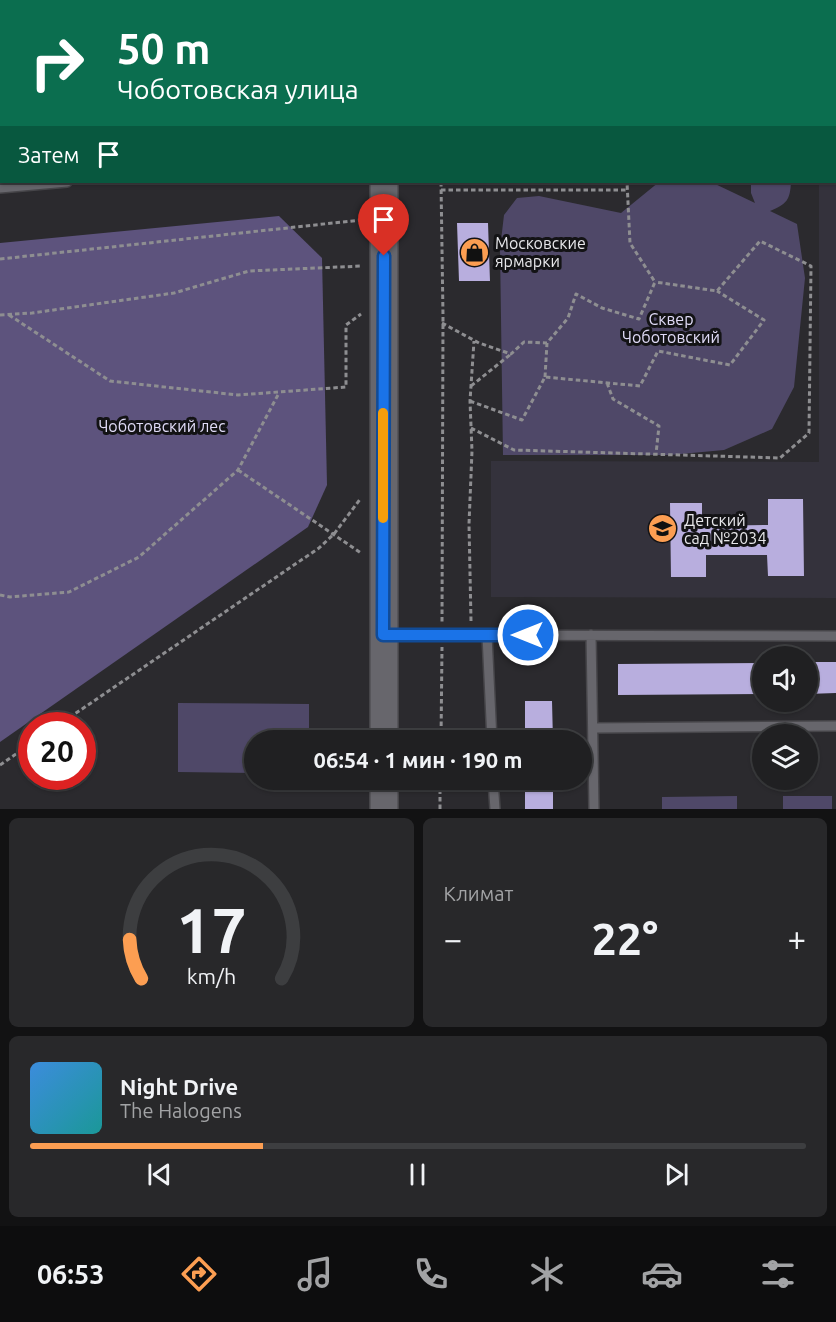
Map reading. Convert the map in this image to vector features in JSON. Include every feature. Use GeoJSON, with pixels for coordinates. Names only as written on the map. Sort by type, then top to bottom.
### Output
{"type":"FeatureCollection","features":[{"type":"Feature","properties":{"kind":"main road"},"geometry":{"type":"LineString","coordinates":[[384,183],[384,730]]}},
{"type":"Feature","properties":{"kind":"main road"},"geometry":{"type":"LineString","coordinates":[[384,790],[384,809]]}},
{"type":"Feature","properties":{"kind":"lane"},"geometry":{"type":"LineString","coordinates":[[0,188],[56,183]]}},
{"type":"Feature","properties":{"kind":"lane"},"geometry":{"type":"LineString","coordinates":[[383,635],[836,636]]}},
{"type":"Feature","properties":{"kind":"lane"},"geometry":{"type":"LineString","coordinates":[[487,635],[491,730]]}},
{"type":"Feature","properties":{"kind":"lane"},"geometry":{"type":"LineString","coordinates":[[591,635],[594,809]]}},
{"type":"Feature","properties":{"kind":"lane"},"geometry":{"type":"LineString","coordinates":[[592,728],[836,726]]}},
{"type":"Feature","properties":{"kind":"lane"},"geometry":{"type":"LineString","coordinates":[[494,790],[495,809]]}},
{"type":"Feature","properties":{"kind":"path"},"geometry":{"type":"LineString","coordinates":[[441,183],[441,730]]}},
{"type":"Feature","properties":{"kind":"path"},"geometry":{"type":"LineString","coordinates":[[545,377],[640,386],[658,351],[730,365],[764,320],[717,291],[655,282],[630,243],[627,183]]}},
{"type":"Feature","properties":{"kind":"path"},"geometry":{"type":"LineString","coordinates":[[441,190],[627,190]]}},
{"type":"Feature","properties":{"kind":"path"},"geometry":{"type":"LineString","coordinates":[[0,259],[384,218]]}},
{"type":"Feature","properties":{"kind":"path"},"geometry":{"type":"LineString","coordinates":[[471,428],[514,450],[780,458],[808,433],[811,266],[760,240],[717,291]]}},
{"type":"Feature","properties":{"kind":"path"},"geometry":{"type":"LineString","coordinates":[[0,315],[174,293],[249,271],[362,266]]}},
{"type":"Feature","properties":{"kind":"path"},"geometry":{"type":"LineString","coordinates":[[470,401],[522,420],[545,377],[547,343],[568,318],[576,294],[602,308],[639,319],[655,282]]}},
{"type":"Feature","properties":{"kind":"path"},"geometry":{"type":"LineString","coordinates":[[9,315],[110,381],[238,395],[346,387],[346,325],[362,313]]}},
{"type":"Feature","properties":{"kind":"path"},"geometry":{"type":"LineString","coordinates":[[442,323],[474,340],[511,354]]}},
{"type":"Feature","properties":{"kind":"path"},"geometry":{"type":"LineString","coordinates":[[472,635],[469,524],[472,451],[470,401],[474,340]]}},
{"type":"Feature","properties":{"kind":"path"},"geometry":{"type":"LineString","coordinates":[[471,386],[524,342],[547,343]]}},
{"type":"Feature","properties":{"kind":"path"},"geometry":{"type":"LineString","coordinates":[[607,383],[613,399],[659,426],[656,454]]}},
{"type":"Feature","properties":{"kind":"path"},"geometry":{"type":"LineString","coordinates":[[0,596],[69,592],[139,557],[238,470],[280,392]]}},
{"type":"Feature","properties":{"kind":"path"},"geometry":{"type":"LineString","coordinates":[[238,470],[363,554]]}},
{"type":"Feature","properties":{"kind":"path"},"geometry":{"type":"LineString","coordinates":[[78,712],[319,548],[334,534],[362,495]]}},
{"type":"Feature","properties":{"kind":"path"},"geometry":{"type":"LineString","coordinates":[[0,765],[18,753]]}},
{"type":"Feature","properties":{"kind":"path"},"geometry":{"type":"LineString","coordinates":[[440,790],[440,809]]}},
{"type":"Feature","properties":{"kind":"shaded area","name":"Детский сад №2034"},"geometry":{"type":"Polygon","coordinates":[[[819,183],[836,183],[836,598],[491,597],[491,461],[819,462],[819,183]]]}},
{"type":"Feature","properties":{"kind":"green space","name":"Сквер Чоботовский"},"geometry":{"type":"Polygon","coordinates":[[[658,183],[713,183],[755,203],[751,193],[751,183],[791,183],[786,201],[770,211],[797,224],[805,278],[794,387],[772,429],[724,450],[670,455],[503,455],[500,249],[504,215],[517,198],[539,196],[621,213],[658,183]]]}},
{"type":"Feature","properties":{"kind":"green space","name":"Чоботовский лес"},"geometry":{"type":"Polygon","coordinates":[[[279,216],[322,258],[327,485],[308,527],[43,712],[18,712],[18,729],[0,742],[0,243],[279,216]]]}},
{"type":"Feature","properties":{"kind":"green space"},"geometry":{"type":"Polygon","coordinates":[[[178,703],[309,704],[309,730],[244,730],[244,773],[178,772],[178,703]]]}},
{"type":"Feature","properties":{"kind":"green space"},"geometry":{"type":"Polygon","coordinates":[[[737,796],[737,809],[662,809],[662,797],[737,796]]]}},
{"type":"Feature","properties":{"kind":"green space"},"geometry":{"type":"Polygon","coordinates":[[[783,796],[832,796],[832,809],[783,809],[783,796]]]}},
{"type":"Feature","properties":{"kind":"building","name":"Московские ярмарки"},"geometry":{"type":"Polygon","coordinates":[[[457,223],[488,223],[490,281],[459,281],[457,223]]]}},
{"type":"Feature","properties":{"kind":"building"},"geometry":{"type":"Polygon","coordinates":[[[768,499],[803,499],[804,576],[768,576],[767,555],[706,555],[706,577],[671,577],[670,503],[702,503],[702,526],[768,525],[768,499]]]}},
{"type":"Feature","properties":{"kind":"building"},"geometry":{"type":"Polygon","coordinates":[[[818,662],[836,662],[836,693],[818,694],[818,662]]]}},
{"type":"Feature","properties":{"kind":"building"},"geometry":{"type":"Polygon","coordinates":[[[752,663],[752,694],[618,695],[618,664],[752,663]]]}},
{"type":"Feature","properties":{"kind":"building"},"geometry":{"type":"Polygon","coordinates":[[[525,701],[552,701],[553,730],[525,730],[525,701]]]}},
{"type":"Feature","properties":{"kind":"building"},"geometry":{"type":"Polygon","coordinates":[[[525,790],[553,790],[553,809],[525,809],[525,790]]]}},
{"type":"Feature","properties":{"kind":"slow traffic"},"geometry":{"type":"LineString","coordinates":[[383,413],[383,518]]}},
{"type":"Feature","properties":{"kind":"place","name":"Московские ярмарки"},"geometry":{"type":"Point","coordinates":[474,252]}},
{"type":"Feature","properties":{"kind":"place","name":"Детский сад №2034"},"geometry":{"type":"Point","coordinates":[663,529]}},
{"type":"Feature","properties":{"kind":"route"},"geometry":{"type":"LineString","coordinates":[[384,256],[383,635],[528,635]]}}]}
